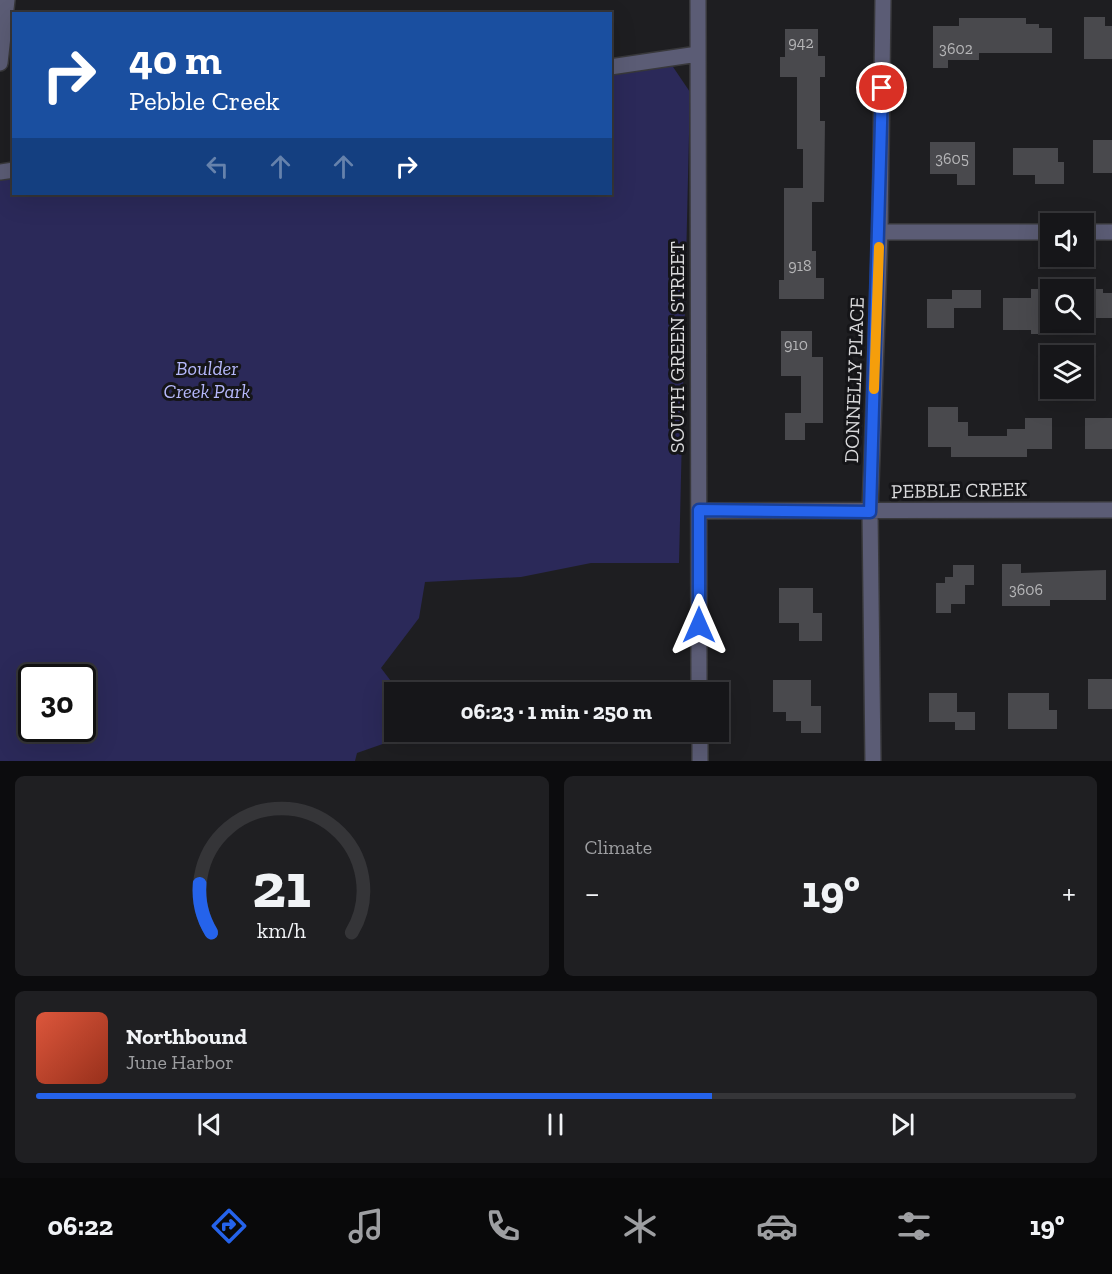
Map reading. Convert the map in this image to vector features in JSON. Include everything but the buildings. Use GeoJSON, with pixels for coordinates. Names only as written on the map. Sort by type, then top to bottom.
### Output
{"type":"FeatureCollection","features":[{"type":"Feature","properties":{"kind":"street"},"geometry":{"type":"LineString","coordinates":[[0,63],[7,0]]}},
{"type":"Feature","properties":{"kind":"street","name":"SOUTH GREEN STREET"},"geometry":{"type":"LineString","coordinates":[[698,0],[699,682]]}},
{"type":"Feature","properties":{"kind":"street","name":"DONNELLY PLACE"},"geometry":{"type":"LineString","coordinates":[[873,761],[870,512],[880,232],[883,0]]}},
{"type":"Feature","properties":{"kind":"street"},"geometry":{"type":"LineString","coordinates":[[612,68],[698,54]]}},
{"type":"Feature","properties":{"kind":"street"},"geometry":{"type":"LineString","coordinates":[[880,232],[1040,232]]}},
{"type":"Feature","properties":{"kind":"street"},"geometry":{"type":"LineString","coordinates":[[1094,232],[1112,232]]}},
{"type":"Feature","properties":{"kind":"street","name":"PEBBLE CREEK"},"geometry":{"type":"LineString","coordinates":[[699,510],[870,512],[1112,510]]}},
{"type":"Feature","properties":{"kind":"street"},"geometry":{"type":"LineString","coordinates":[[700,742],[700,761]]}},
{"type":"Feature","properties":{"kind":"green space","name":"Boulder Creek Park"},"geometry":{"type":"Polygon","coordinates":[[[667,58],[690,92],[679,563],[591,563],[521,577],[425,582],[419,618],[381,668],[392,682],[384,682],[384,742],[388,742],[357,753],[355,761],[0,761],[0,172],[12,170],[12,195],[612,195],[612,67],[667,58]]]}},
{"type":"Feature","properties":{"kind":"slow traffic"},"geometry":{"type":"LineString","coordinates":[[874,389],[879,247]]}},
{"type":"Feature","properties":{"kind":"route"},"geometry":{"type":"LineString","coordinates":[[699,625],[699,510],[870,512],[880,232],[882,88]]}}]}
